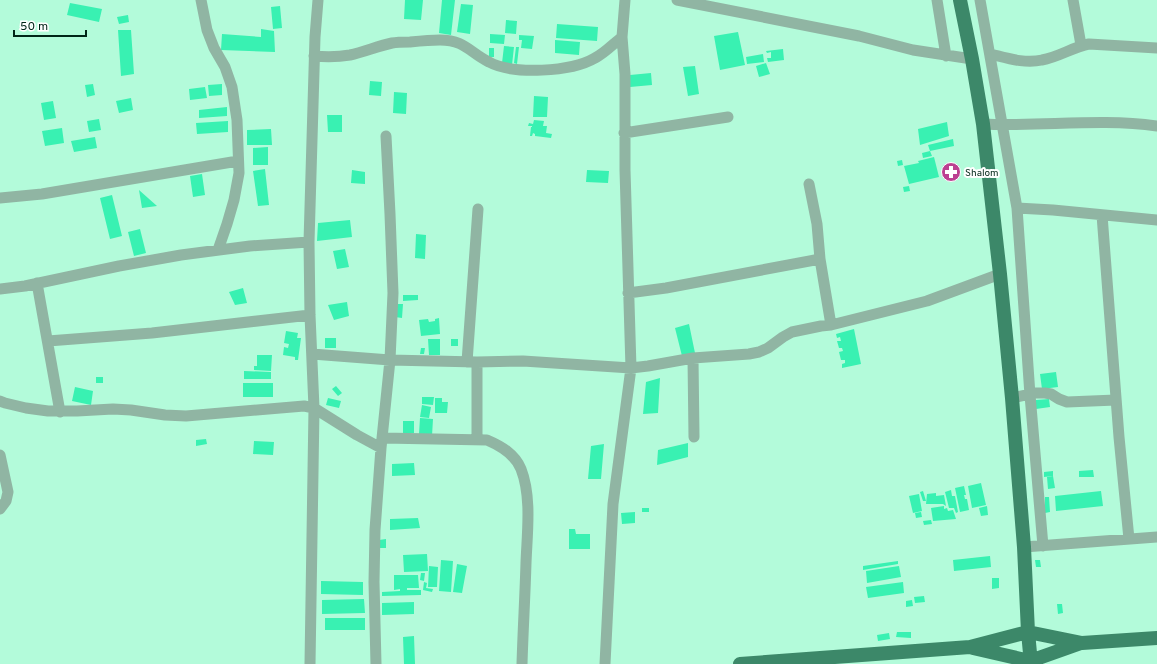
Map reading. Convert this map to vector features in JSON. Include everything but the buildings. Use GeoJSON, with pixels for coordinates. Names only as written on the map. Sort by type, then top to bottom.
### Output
{"type":"FeatureCollection","features":[{"type":"Feature","properties":{"kind":"main road"},"geometry":{"type":"LineString","coordinates":[[960,0],[983,124],[1000,274],[1024,547],[1031,662]]}},
{"type":"Feature","properties":{"kind":"main road"},"geometry":{"type":"LineString","coordinates":[[740,664],[784,662],[970,647],[1028,632],[1082,643],[1157,638]]}},
{"type":"Feature","properties":{"kind":"main road"},"geometry":{"type":"LineString","coordinates":[[970,647],[1031,662],[1082,643]]}},
{"type":"Feature","properties":{"kind":"street"},"geometry":{"type":"LineString","coordinates":[[201,0],[207,30],[232,87],[236,120],[238,174],[228,224],[218,250]]}},
{"type":"Feature","properties":{"kind":"street"},"geometry":{"type":"LineString","coordinates":[[310,664],[314,408],[309,242],[314,56],[318,0]]}},
{"type":"Feature","properties":{"kind":"street"},"geometry":{"type":"LineString","coordinates":[[604,664],[614,496],[631,368],[624,133],[625,74],[622,37],[625,0]]}},
{"type":"Feature","properties":{"kind":"street"},"geometry":{"type":"LineString","coordinates":[[679,0],[859,36],[914,50],[972,59]]}},
{"type":"Feature","properties":{"kind":"street"},"geometry":{"type":"LineString","coordinates":[[937,0],[946,56]]}},
{"type":"Feature","properties":{"kind":"street"},"geometry":{"type":"LineString","coordinates":[[980,0],[1017,208],[1030,394],[1043,546]]}},
{"type":"Feature","properties":{"kind":"street"},"geometry":{"type":"LineString","coordinates":[[1073,0],[1081,45]]}},
{"type":"Feature","properties":{"kind":"street"},"geometry":{"type":"LineString","coordinates":[[314,56],[330,57],[351,55],[393,43],[452,40],[463,44],[488,62],[498,66],[528,70],[550,69],[572,67],[585,63],[596,58],[622,37]]}},
{"type":"Feature","properties":{"kind":"street"},"geometry":{"type":"LineString","coordinates":[[990,54],[1033,62],[1056,56],[1081,45],[1089,44],[1157,48]]}},
{"type":"Feature","properties":{"kind":"street"},"geometry":{"type":"LineString","coordinates":[[624,133],[728,116]]}},
{"type":"Feature","properties":{"kind":"street"},"geometry":{"type":"LineString","coordinates":[[983,124],[1003,125],[1115,122],[1157,126]]}},
{"type":"Feature","properties":{"kind":"street"},"geometry":{"type":"LineString","coordinates":[[376,664],[374,530],[390,360],[392,275],[386,136]]}},
{"type":"Feature","properties":{"kind":"street"},"geometry":{"type":"LineString","coordinates":[[0,198],[42,194],[238,161]]}},
{"type":"Feature","properties":{"kind":"street"},"geometry":{"type":"LineString","coordinates":[[809,184],[817,224],[820,260],[831,325]]}},
{"type":"Feature","properties":{"kind":"street"},"geometry":{"type":"LineString","coordinates":[[1017,208],[1102,214],[1157,220]]}},
{"type":"Feature","properties":{"kind":"street"},"geometry":{"type":"LineString","coordinates":[[477,440],[472,362],[478,209]]}},
{"type":"Feature","properties":{"kind":"street"},"geometry":{"type":"LineString","coordinates":[[1102,214],[1119,437],[1129,539]]}},
{"type":"Feature","properties":{"kind":"street"},"geometry":{"type":"LineString","coordinates":[[0,289],[14,288],[119,266],[218,250],[309,242]]}},
{"type":"Feature","properties":{"kind":"street"},"geometry":{"type":"LineString","coordinates":[[628,293],[666,288],[820,260]]}},
{"type":"Feature","properties":{"kind":"street"},"geometry":{"type":"LineString","coordinates":[[312,354],[390,360],[472,362],[523,361],[631,368],[693,358],[759,352],[768,348],[792,332],[831,325],[927,301],[1000,274]]}},
{"type":"Feature","properties":{"kind":"street"},"geometry":{"type":"LineString","coordinates":[[37,283],[60,412]]}},
{"type":"Feature","properties":{"kind":"street"},"geometry":{"type":"LineString","coordinates":[[48,341],[152,333],[310,315]]}},
{"type":"Feature","properties":{"kind":"street"},"geometry":{"type":"LineString","coordinates":[[693,358],[694,437]]}},
{"type":"Feature","properties":{"kind":"street"},"geometry":{"type":"LineString","coordinates":[[1012,398],[1030,394],[1045,393],[1051,394],[1067,402],[1116,400]]}},
{"type":"Feature","properties":{"kind":"street"},"geometry":{"type":"LineString","coordinates":[[0,401],[26,408],[60,412],[113,409],[186,416],[304,406],[314,408],[357,435],[382,443],[487,440],[496,444],[514,457],[521,468],[528,505],[522,664]]}},
{"type":"Feature","properties":{"kind":"street"},"geometry":{"type":"LineString","coordinates":[[0,455],[8,492],[6,501],[0,509]]}},
{"type":"Feature","properties":{"kind":"street"},"geometry":{"type":"LineString","coordinates":[[1024,547],[1157,537]]}},
{"type":"Feature","properties":{"kind":"place","name":"Shalom"},"geometry":{"type":"Point","coordinates":[951,172]}}]}
